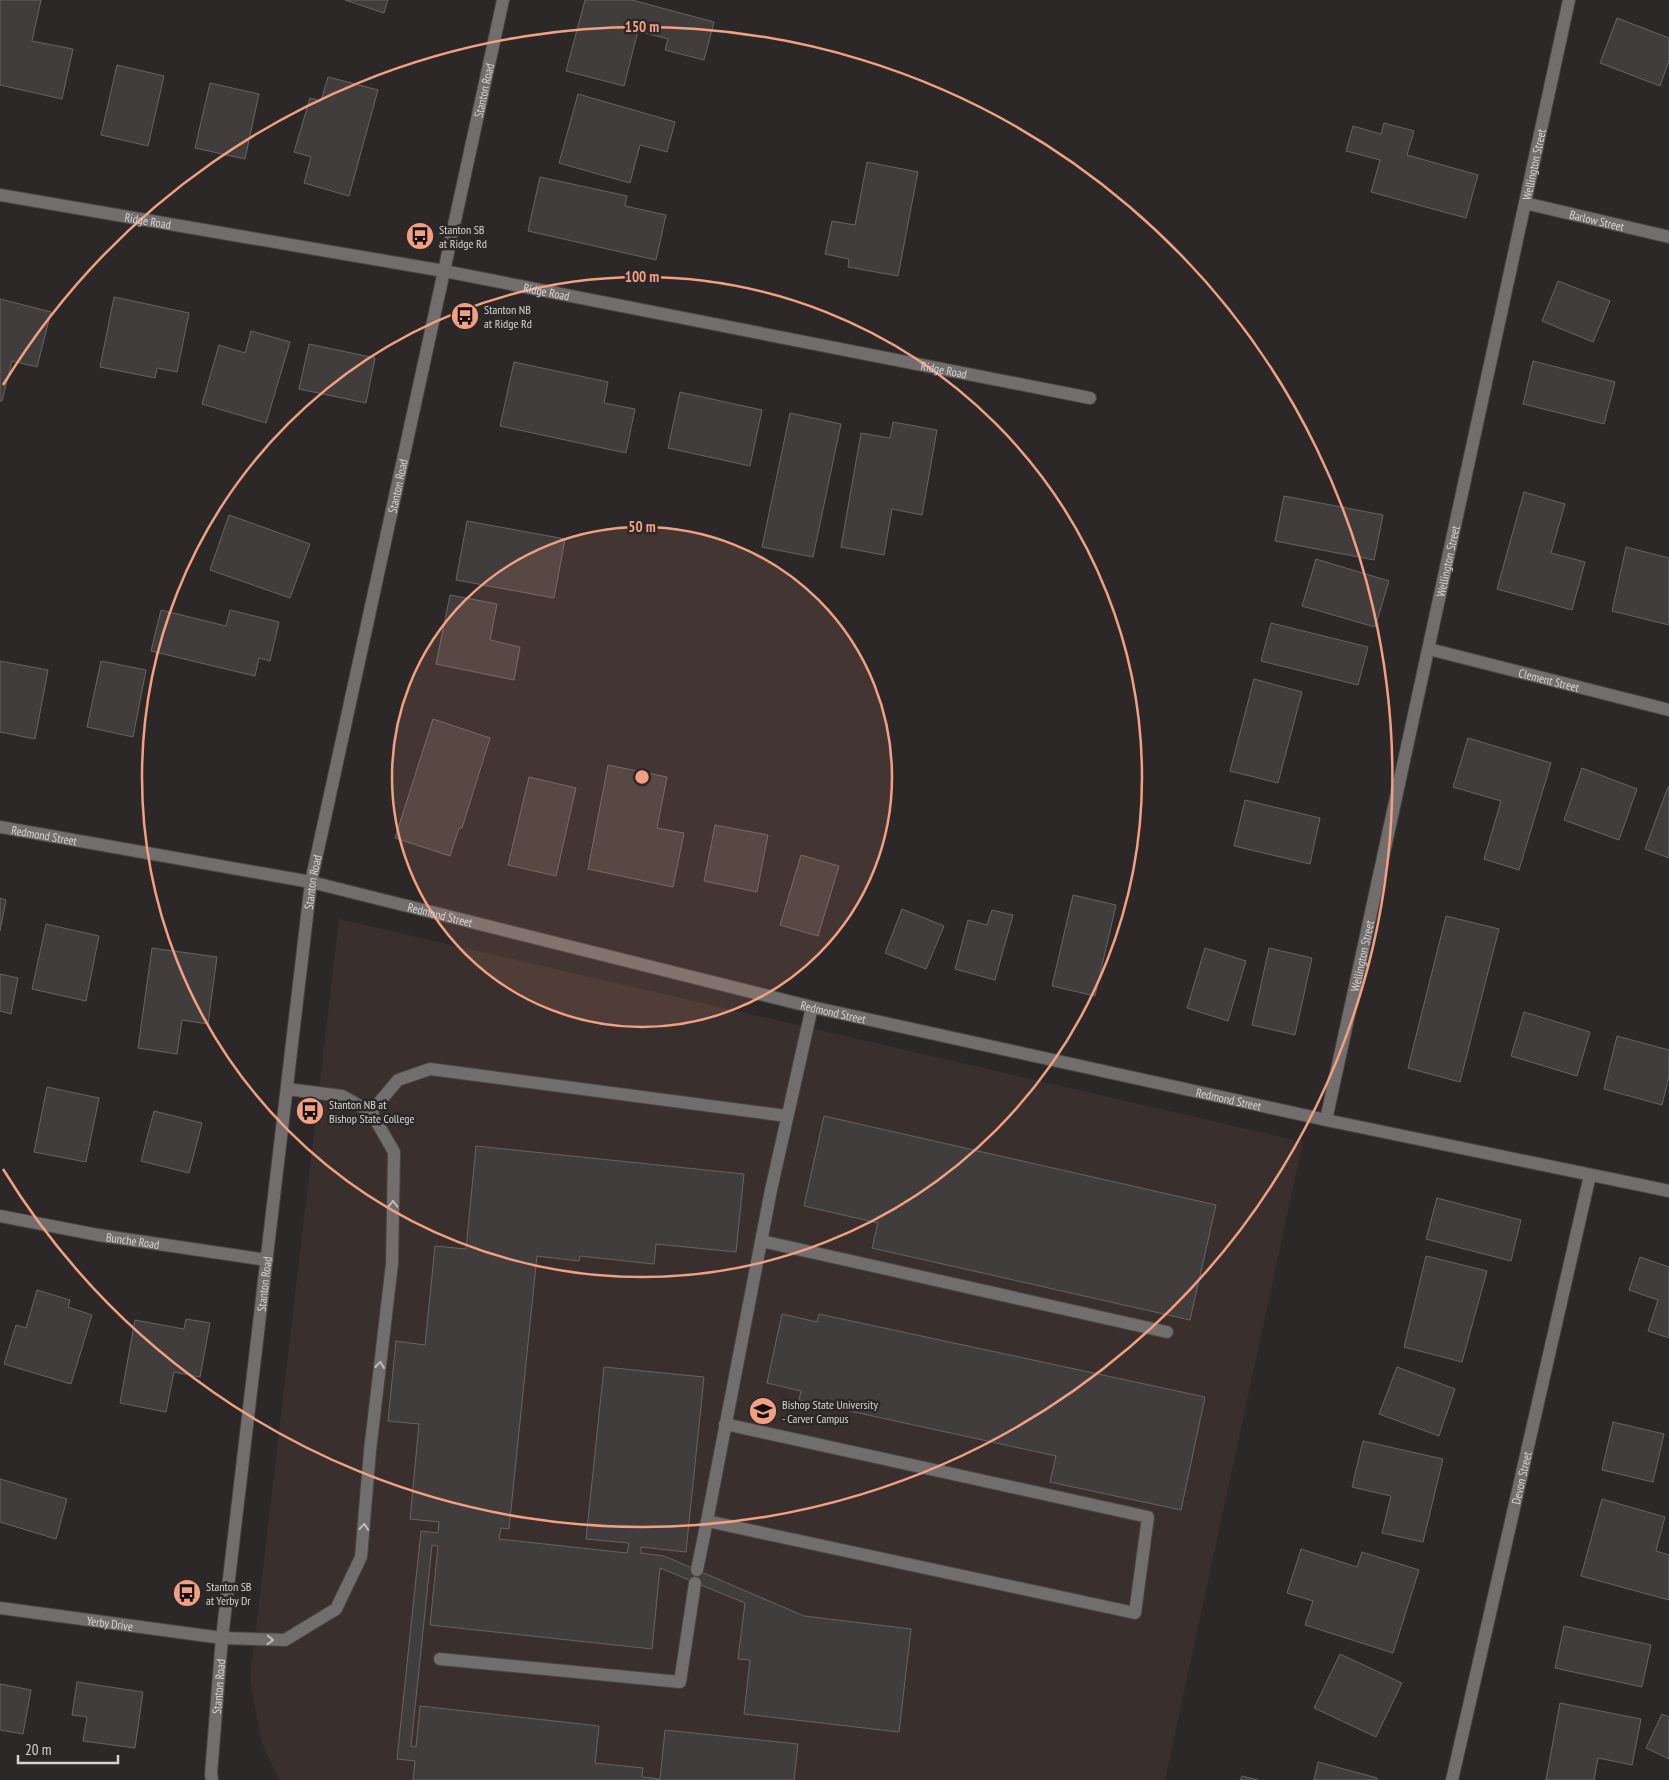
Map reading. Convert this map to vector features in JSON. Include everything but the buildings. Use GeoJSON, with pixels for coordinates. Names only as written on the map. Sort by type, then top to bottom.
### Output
{"type":"FeatureCollection","features":[{"type":"Feature","properties":{"kind":"street","name":"Stanton Road"},"geometry":{"type":"LineString","coordinates":[[212,1780],[222,1638],[311,882],[503,0]]}},
{"type":"Feature","properties":{"kind":"street","name":"Wellington Street"},"geometry":{"type":"LineString","coordinates":[[1326,1120],[1568,0]]}},
{"type":"Feature","properties":{"kind":"street","name":"Ridge Road"},"geometry":{"type":"LineString","coordinates":[[0,195],[444,271],[1090,398]]}},
{"type":"Feature","properties":{"kind":"street","name":"Barlow Street"},"geometry":{"type":"LineString","coordinates":[[1525,203],[1669,237]]}},
{"type":"Feature","properties":{"kind":"street","name":"Clement Street"},"geometry":{"type":"LineString","coordinates":[[1429,649],[1669,710]]}},
{"type":"Feature","properties":{"kind":"street","name":"Redmond Street"},"geometry":{"type":"LineString","coordinates":[[0,827],[311,882],[812,1007],[1326,1120],[1669,1191]]}},
{"type":"Feature","properties":{"kind":"street"},"geometry":{"type":"LineString","coordinates":[[440,1659],[680,1682],[696,1576],[725,1424],[771,1190],[812,1007]]}},
{"type":"Feature","properties":{"kind":"street"},"geometry":{"type":"LineString","coordinates":[[287,1089],[342,1096],[371,1112],[398,1080],[430,1069],[787,1116]]}},
{"type":"Feature","properties":{"kind":"street","name":"Yerby Drive"},"geometry":{"type":"LineString","coordinates":[[0,1608],[222,1638],[284,1640],[336,1609],[361,1557],[370,1451],[392,1264],[394,1152],[371,1112]]}},
{"type":"Feature","properties":{"kind":"street","name":"Devon Street"},"geometry":{"type":"LineString","coordinates":[[1452,1780],[1590,1175]]}},
{"type":"Feature","properties":{"kind":"street","name":"Bunche Road"},"geometry":{"type":"LineString","coordinates":[[0,1216],[98,1236],[267,1260]]}},
{"type":"Feature","properties":{"kind":"street"},"geometry":{"type":"LineString","coordinates":[[762,1241],[1167,1332]]}},
{"type":"Feature","properties":{"kind":"street"},"geometry":{"type":"LineString","coordinates":[[707,1522],[1135,1613],[1148,1517],[725,1424]]}},
{"type":"Feature","properties":{"kind":"shaded area","name":"Bishop State University - Carver Campus"},"geometry":{"type":"Polygon","coordinates":[[[339,919],[1303,1142],[1165,1780],[279,1780],[261,1741],[250,1680],[339,919]]]}},
{"type":"Feature","properties":{"kind":"place","name":"Stanton SB at Ridge Rd"},"geometry":{"type":"Point","coordinates":[420,236]}},
{"type":"Feature","properties":{"kind":"place","name":"Stanton NB at Ridge Rd"},"geometry":{"type":"Point","coordinates":[465,316]}},
{"type":"Feature","properties":{"kind":"place","name":"Stanton NB at Bishop State College"},"geometry":{"type":"Point","coordinates":[310,1111]}},
{"type":"Feature","properties":{"kind":"place","name":"Bishop State University - Carver Campus"},"geometry":{"type":"Point","coordinates":[763,1411]}},
{"type":"Feature","properties":{"kind":"place","name":"Stanton SB at Yerby Dr"},"geometry":{"type":"Point","coordinates":[187,1593]}}]}
